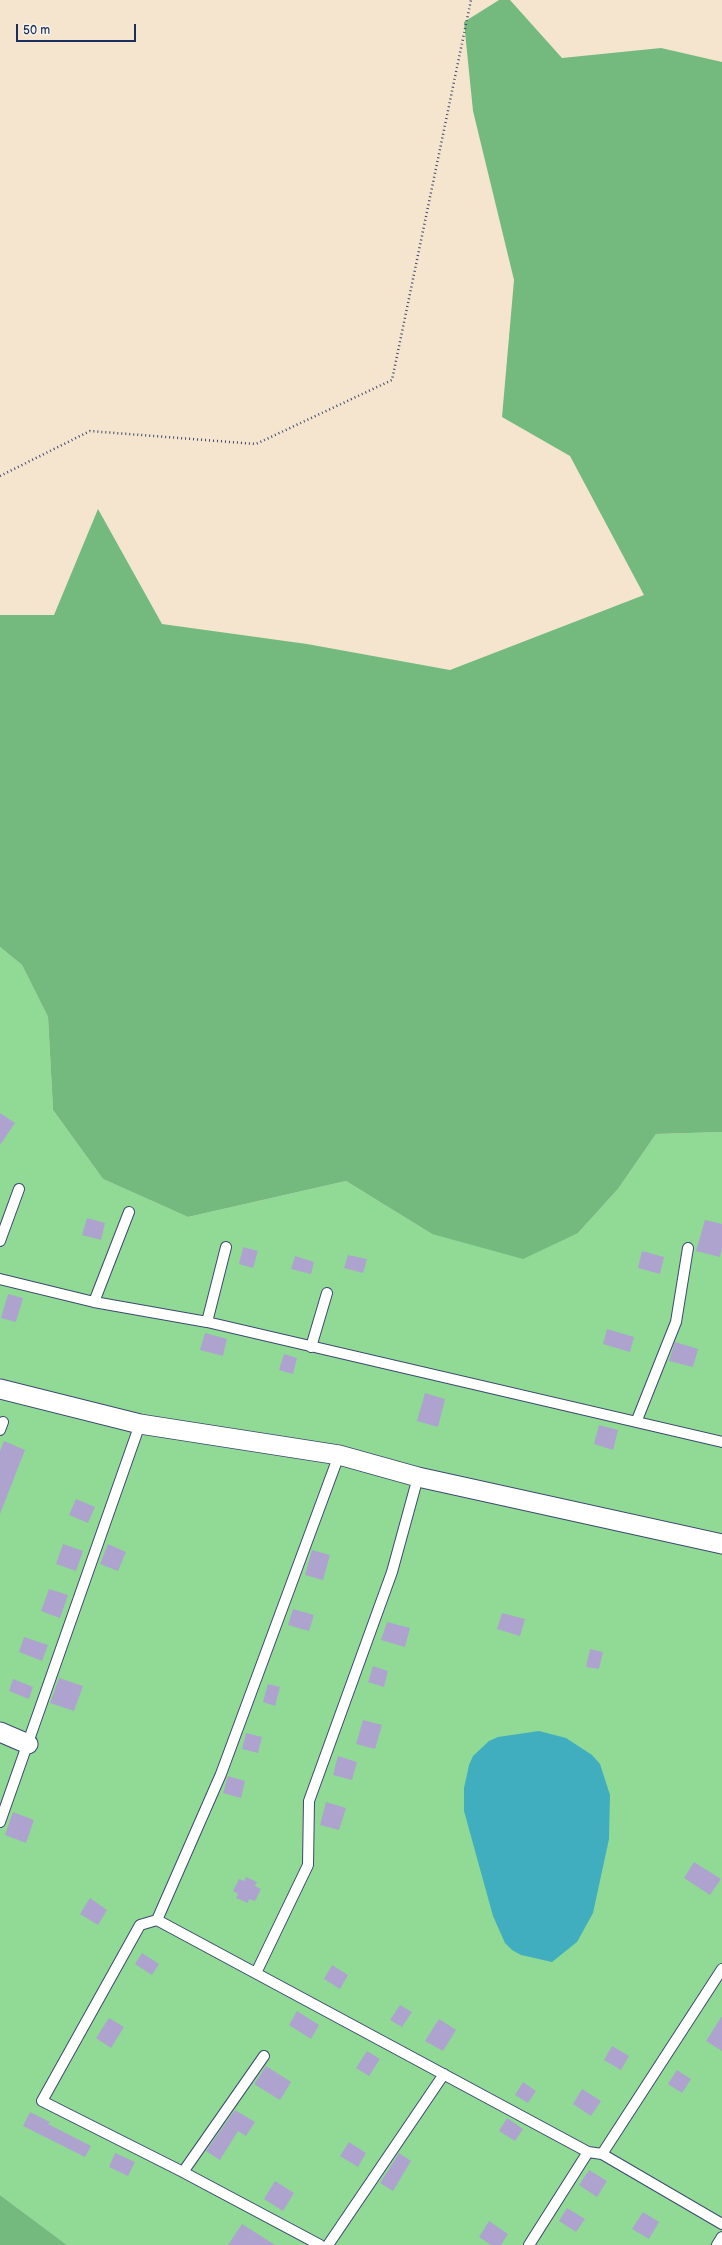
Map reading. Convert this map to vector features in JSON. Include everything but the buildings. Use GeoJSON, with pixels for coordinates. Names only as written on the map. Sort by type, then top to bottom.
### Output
{"type":"FeatureCollection","features":[{"type":"Feature","properties":{"kind":"street"},"geometry":{"type":"LineString","coordinates":[[0,1389],[140,1424],[339,1455],[418,1477],[722,1544]]}},
{"type":"Feature","properties":{"kind":"street"},"geometry":{"type":"LineString","coordinates":[[0,1732],[28,1744]]}},
{"type":"Feature","properties":{"kind":"lane"},"geometry":{"type":"LineString","coordinates":[[0,1241],[19,1189]]}},
{"type":"Feature","properties":{"kind":"lane"},"geometry":{"type":"LineString","coordinates":[[94,1302],[129,1212]]}},
{"type":"Feature","properties":{"kind":"lane"},"geometry":{"type":"LineString","coordinates":[[207,1322],[226,1247]]}},
{"type":"Feature","properties":{"kind":"lane"},"geometry":{"type":"LineString","coordinates":[[637,1420],[676,1322],[688,1248]]}},
{"type":"Feature","properties":{"kind":"lane"},"geometry":{"type":"LineString","coordinates":[[0,1279],[94,1302],[207,1322],[637,1420],[722,1442]]}},
{"type":"Feature","properties":{"kind":"lane"},"geometry":{"type":"LineString","coordinates":[[312,1347],[327,1293]]}},
{"type":"Feature","properties":{"kind":"lane"},"geometry":{"type":"LineString","coordinates":[[0,1822],[140,1424]]}},
{"type":"Feature","properties":{"kind":"lane"},"geometry":{"type":"LineString","coordinates":[[157,1920],[221,1774],[339,1455]]}},
{"type":"Feature","properties":{"kind":"lane"},"geometry":{"type":"LineString","coordinates":[[256,1973],[308,1865],[309,1800],[392,1572],[418,1477]]}},
{"type":"Feature","properties":{"kind":"lane"},"geometry":{"type":"LineString","coordinates":[[320,2245],[183,2172],[42,2101],[140,1925],[157,1920],[588,2152],[602,2154],[722,2224]]}},
{"type":"Feature","properties":{"kind":"lane"},"geometry":{"type":"LineString","coordinates":[[602,2154],[722,1969]]}},
{"type":"Feature","properties":{"kind":"lane"},"geometry":{"type":"LineString","coordinates":[[183,2172],[264,2056]]}},
{"type":"Feature","properties":{"kind":"lane"},"geometry":{"type":"LineString","coordinates":[[328,2245],[444,2074]]}},
{"type":"Feature","properties":{"kind":"lane"},"geometry":{"type":"LineString","coordinates":[[529,2245],[588,2152]]}},
{"type":"Feature","properties":{"kind":"lane"},"geometry":{"type":"LineString","coordinates":[[717,2245],[722,2237]]}},
{"type":"Feature","properties":{"kind":"path"},"geometry":{"type":"LineString","coordinates":[[0,476],[90,431],[256,444],[392,380],[471,0]]}},
{"type":"Feature","properties":{"kind":"green space"},"geometry":{"type":"Polygon","coordinates":[[[499,0],[510,0],[562,58],[661,48],[722,62],[722,1132],[656,1134],[618,1189],[578,1233],[523,1259],[432,1234],[346,1181],[188,1217],[103,1179],[53,1110],[48,1017],[22,965],[0,947],[0,615],[54,615],[98,509],[162,624],[307,644],[450,670],[644,595],[570,456],[502,417],[514,280],[473,111],[464,22],[499,0]]]}},
{"type":"Feature","properties":{"kind":"green space"},"geometry":{"type":"Polygon","coordinates":[[[0,947],[22,965],[48,1017],[53,1110],[103,1179],[188,1217],[346,1181],[432,1234],[578,1233],[618,1189],[656,1134],[722,1132],[722,2245],[67,2245],[0,2195],[0,947]]]}},
{"type":"Feature","properties":{"kind":"green space"},"geometry":{"type":"Polygon","coordinates":[[[0,2195],[67,2245],[0,2245],[0,2195]]]}},
{"type":"Feature","properties":{"kind":"water"},"geometry":{"type":"Polygon","coordinates":[[[539,1731],[566,1738],[592,1755],[600,1764],[610,1795],[609,1839],[593,1913],[577,1942],[552,1962],[521,1955],[512,1950],[505,1943],[493,1916],[464,1811],[464,1788],[469,1765],[473,1756],[489,1741],[498,1737],[539,1731]]]}}]}
